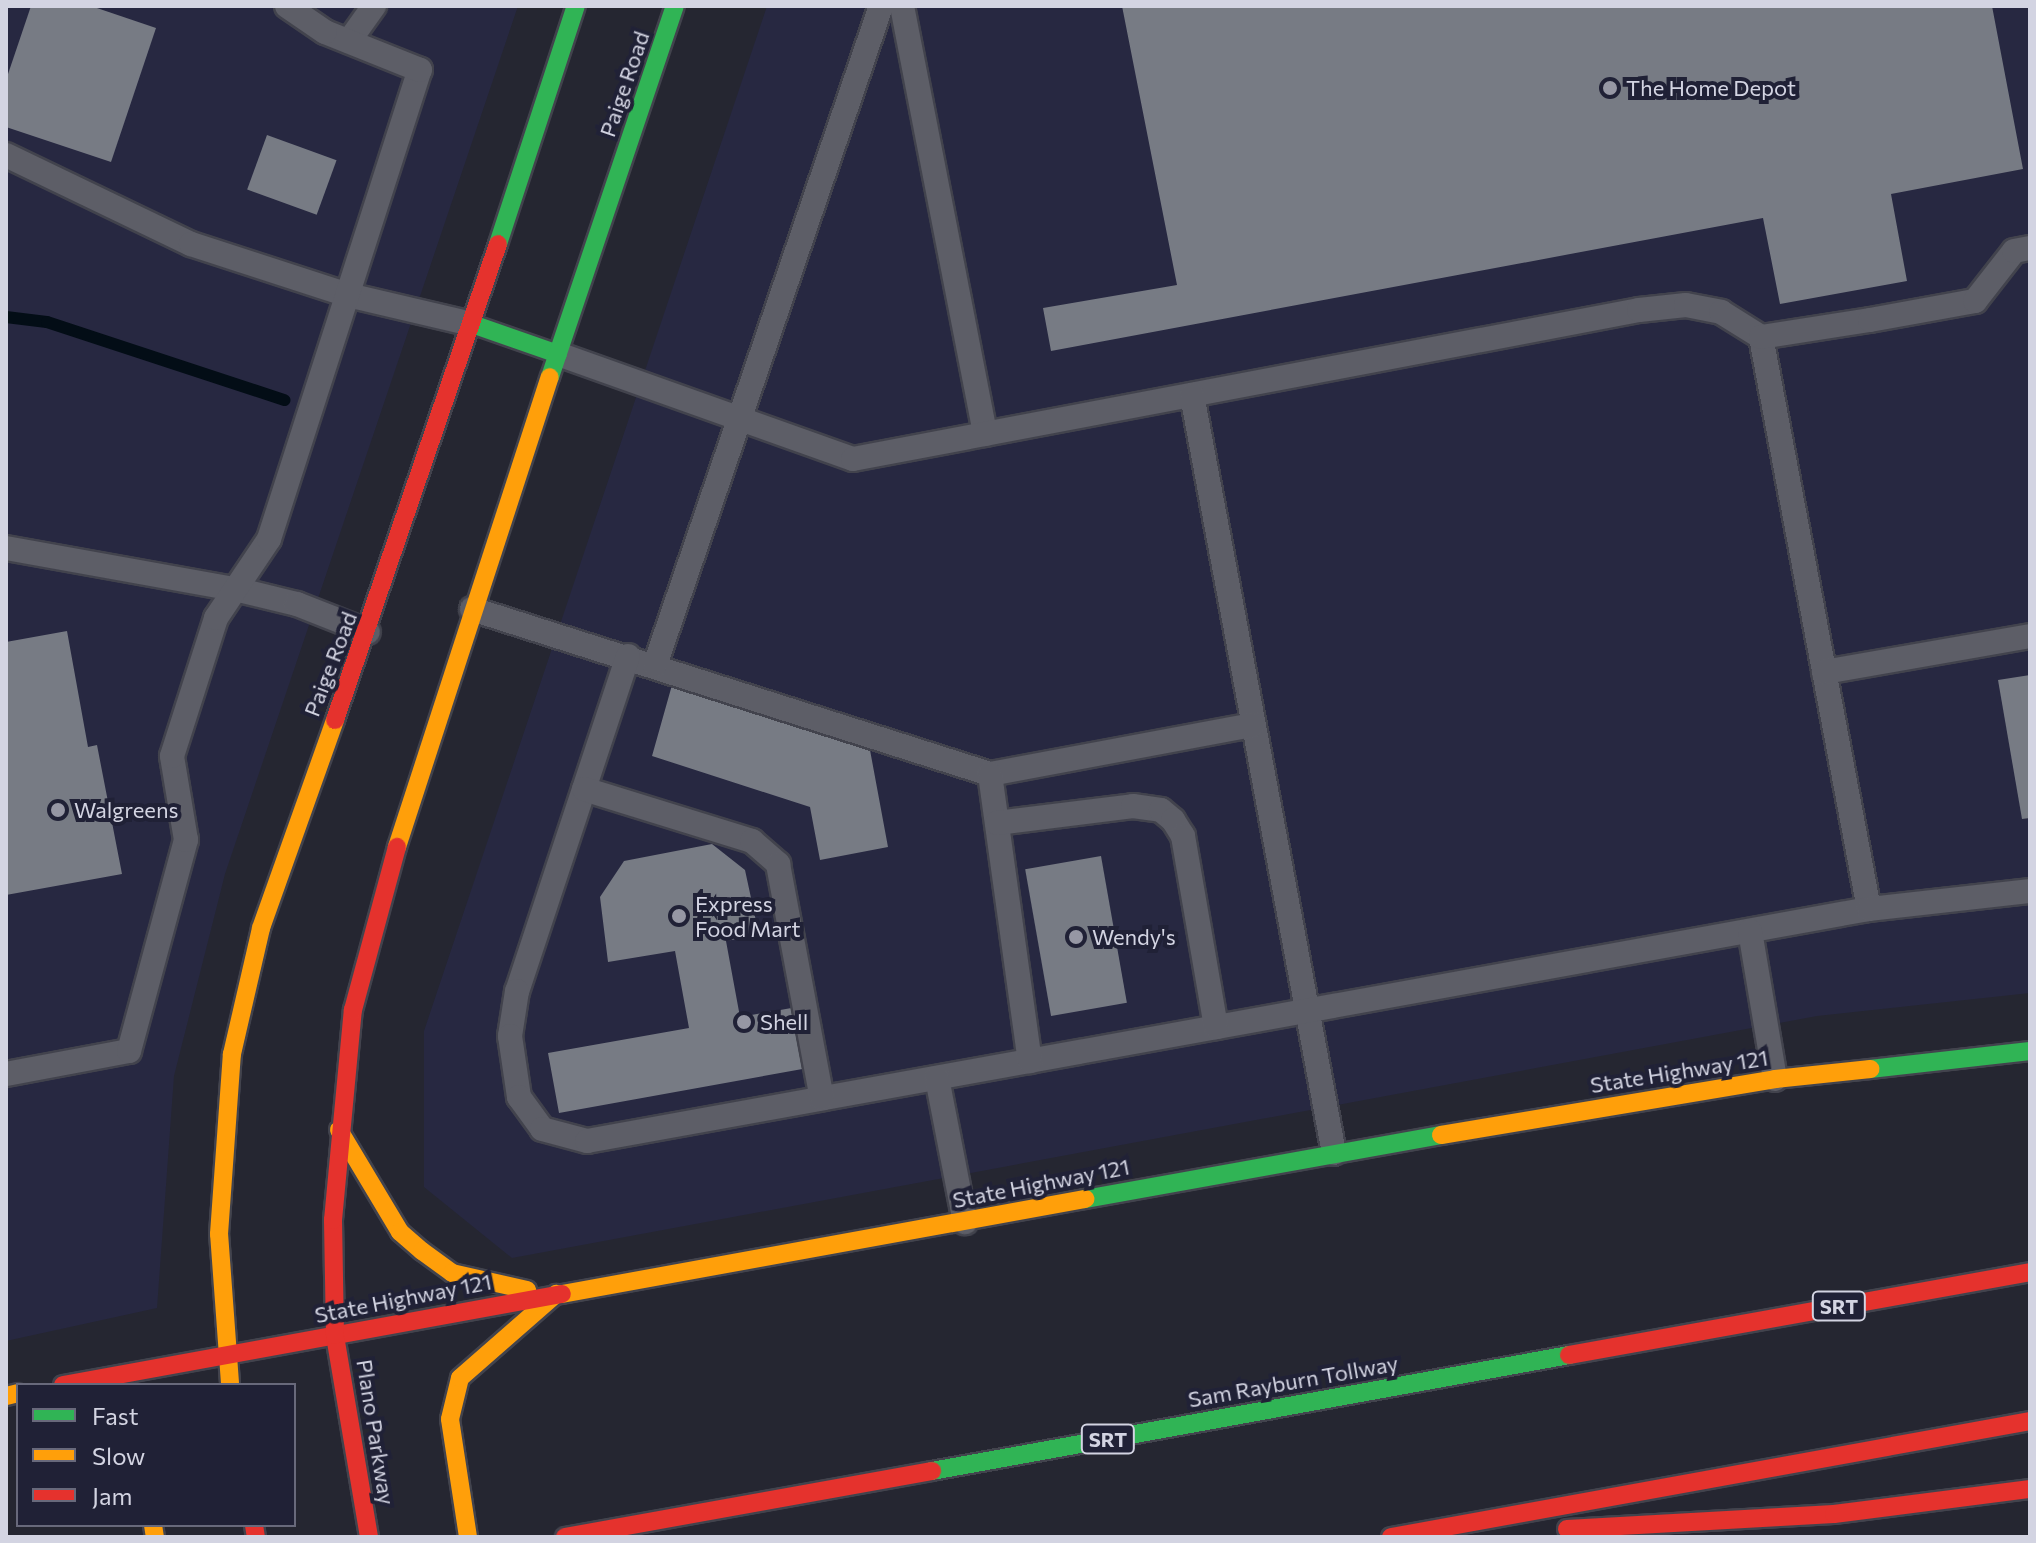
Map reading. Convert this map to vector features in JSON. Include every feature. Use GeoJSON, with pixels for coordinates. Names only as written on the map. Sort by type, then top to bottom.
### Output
{"type":"FeatureCollection","features":[{"type":"Feature","properties":{"kind":"main road","name":"Paige Road"},"geometry":{"type":"LineString","coordinates":[[225,1355],[219,1234],[232,1054],[261,928],[368,632],[576,6]]}},
{"type":"Feature","properties":{"kind":"main road","name":"Paige Road"},"geometry":{"type":"LineString","coordinates":[[335,1335],[333,1220],[339,1130],[353,1010],[386,881],[472,609],[675,6]]}},
{"type":"Feature","properties":{"kind":"main road"},"geometry":{"type":"LineString","coordinates":[[472,324],[558,354]]}},
{"type":"Feature","properties":{"kind":"main road","name":"State Highway 121"},"geometry":{"type":"LineString","coordinates":[[74,1383],[1334,1153],[1775,1079],[2030,1051]]}},
{"type":"Feature","properties":{"kind":"main road"},"geometry":{"type":"LineString","coordinates":[[339,1130],[400,1232],[422,1251],[452,1273],[487,1285],[557,1293]]}},
{"type":"Feature","properties":{"kind":"main road","name":"Sam Rayburn Tollway"},"geometry":{"type":"LineString","coordinates":[[566,1537],[2030,1272]]}},
{"type":"Feature","properties":{"kind":"main road"},"geometry":{"type":"LineString","coordinates":[[468,1537],[450,1419],[460,1378],[557,1293]]}},
{"type":"Feature","properties":{"kind":"main road","name":"Plano Parkway"},"geometry":{"type":"LineString","coordinates":[[335,1335],[369,1537]]}},
{"type":"Feature","properties":{"kind":"main road"},"geometry":{"type":"LineString","coordinates":[[225,1355],[230,1383]]}},
{"type":"Feature","properties":{"kind":"main road"},"geometry":{"type":"LineString","coordinates":[[1391,1537],[2030,1421]]}},
{"type":"Feature","properties":{"kind":"main road"},"geometry":{"type":"LineString","coordinates":[[1425,1537],[1834,1514],[2030,1489]]}},
{"type":"Feature","properties":{"kind":"lane"},"geometry":{"type":"LineString","coordinates":[[6,1074],[129,1051],[186,840],[172,756],[216,618],[269,539],[420,70],[349,41],[287,6]]}},
{"type":"Feature","properties":{"kind":"lane"},"geometry":{"type":"LineString","coordinates":[[349,41],[374,6]]}},
{"type":"Feature","properties":{"kind":"lane"},"geometry":{"type":"LineString","coordinates":[[655,665],[881,6]]}},
{"type":"Feature","properties":{"kind":"lane"},"geometry":{"type":"LineString","coordinates":[[902,6],[985,434]]}},
{"type":"Feature","properties":{"kind":"lane"},"geometry":{"type":"LineString","coordinates":[[6,155],[191,244],[348,295],[472,324]]}},
{"type":"Feature","properties":{"kind":"lane"},"geometry":{"type":"LineString","coordinates":[[558,354],[853,459],[1655,308],[1686,305],[1721,312],[1761,337],[1975,301],[2014,251],[2030,248]]}},
{"type":"Feature","properties":{"kind":"lane"},"geometry":{"type":"LineString","coordinates":[[1761,337],[1869,909]]}},
{"type":"Feature","properties":{"kind":"lane"},"geometry":{"type":"LineString","coordinates":[[1192,395],[1252,725],[1310,1010],[1334,1153]]}},
{"type":"Feature","properties":{"kind":"lane"},"geometry":{"type":"LineString","coordinates":[[6,548],[235,589],[297,604],[368,632]]}},
{"type":"Feature","properties":{"kind":"lane"},"geometry":{"type":"LineString","coordinates":[[472,609],[628,656],[990,774],[1252,725]]}},
{"type":"Feature","properties":{"kind":"lane"},"geometry":{"type":"LineString","coordinates":[[1824,672],[2030,636]]}},
{"type":"Feature","properties":{"kind":"lane"},"geometry":{"type":"LineString","coordinates":[[628,656],[517,991],[510,1036],[519,1097],[542,1129],[587,1141],[1869,909],[2030,891]]}},
{"type":"Feature","properties":{"kind":"lane"},"geometry":{"type":"LineString","coordinates":[[990,774],[1030,1061]]}},
{"type":"Feature","properties":{"kind":"lane"},"geometry":{"type":"LineString","coordinates":[[584,789],[752,841],[778,864],[822,1098]]}},
{"type":"Feature","properties":{"kind":"lane"},"geometry":{"type":"LineString","coordinates":[[997,823],[1133,806],[1161,810],[1173,820],[1183,836],[1216,1027]]}},
{"type":"Feature","properties":{"kind":"lane"},"geometry":{"type":"LineString","coordinates":[[1750,931],[1775,1079]]}},
{"type":"Feature","properties":{"kind":"lane"},"geometry":{"type":"LineString","coordinates":[[937,1078],[965,1222]]}},
{"type":"Feature","properties":{"kind":"shaded area"},"geometry":{"type":"Polygon","coordinates":[[[6,6],[518,6],[225,874],[174,1076],[157,1308],[6,1341],[6,6]]]}},
{"type":"Feature","properties":{"kind":"shaded area"},"geometry":{"type":"Polygon","coordinates":[[[767,6],[2030,6],[2030,993],[1817,1016],[512,1258],[424,1187],[424,1031],[767,6]]]}},
{"type":"Feature","properties":{"kind":"building"},"geometry":{"type":"Polygon","coordinates":[[[31,6],[91,6],[156,28],[111,162],[6,127],[6,80],[31,6]]]}},
{"type":"Feature","properties":{"kind":"building","name":"The Home Depot"},"geometry":{"type":"Polygon","coordinates":[[[1122,6],[1992,6],[2023,169],[1891,194],[1907,281],[1780,304],[1763,218],[1051,351],[1043,308],[1177,285],[1122,6]]]}},
{"type":"Feature","properties":{"kind":"building"},"geometry":{"type":"Polygon","coordinates":[[[267,135],[337,160],[317,215],[247,190],[267,135]]]}},
{"type":"Feature","properties":{"kind":"building","name":"Walgreens"},"geometry":{"type":"Polygon","coordinates":[[[67,631],[88,747],[97,745],[122,874],[6,895],[6,642],[67,631]]]}},
{"type":"Feature","properties":{"kind":"building"},"geometry":{"type":"Polygon","coordinates":[[[2030,675],[2030,818],[2022,819],[1998,680],[2030,675]]]}},
{"type":"Feature","properties":{"kind":"building"},"geometry":{"type":"Polygon","coordinates":[[[672,685],[870,750],[888,847],[820,860],[810,807],[652,756],[672,685]]]}},
{"type":"Feature","properties":{"kind":"building"},"geometry":{"type":"Polygon","coordinates":[[[712,844],[745,870],[759,935],[726,941],[740,1017],[797,1007],[808,1068],[559,1113],[548,1053],[689,1028],[675,951],[608,962],[600,897],[624,861],[712,844]]]}},
{"type":"Feature","properties":{"kind":"building","name":"Wendy's"},"geometry":{"type":"Polygon","coordinates":[[[1101,856],[1127,1003],[1051,1016],[1025,869],[1101,856]]]}},
{"type":"Feature","properties":{"kind":"waterway"},"geometry":{"type":"LineString","coordinates":[[6,317],[47,322],[284,400]]}},
{"type":"Feature","properties":{"kind":"traffic: fast"},"geometry":{"type":"LineString","coordinates":[[498,244],[576,6]]}},
{"type":"Feature","properties":{"kind":"traffic: fast"},"geometry":{"type":"LineString","coordinates":[[550,377],[675,6]]}},
{"type":"Feature","properties":{"kind":"traffic: fast"},"geometry":{"type":"LineString","coordinates":[[472,324],[558,354]]}},
{"type":"Feature","properties":{"kind":"traffic: fast"},"geometry":{"type":"LineString","coordinates":[[1870,1069],[2030,1051]]}},
{"type":"Feature","properties":{"kind":"traffic: fast"},"geometry":{"type":"LineString","coordinates":[[1085,1199],[1441,1135]]}},
{"type":"Feature","properties":{"kind":"traffic: fast"},"geometry":{"type":"LineString","coordinates":[[932,1471],[1569,1355]]}},
{"type":"Feature","properties":{"kind":"traffic: slow"},"geometry":{"type":"LineString","coordinates":[[397,847],[550,377]]}},
{"type":"Feature","properties":{"kind":"traffic: slow"},"geometry":{"type":"LineString","coordinates":[[230,1383],[219,1234],[232,1054],[261,928],[335,720]]}},
{"type":"Feature","properties":{"kind":"traffic: slow"},"geometry":{"type":"LineString","coordinates":[[1441,1135],[1775,1079],[1870,1069]]}},
{"type":"Feature","properties":{"kind":"traffic: slow"},"geometry":{"type":"LineString","coordinates":[[339,1130],[400,1232],[422,1251],[452,1273],[527,1290]]}},
{"type":"Feature","properties":{"kind":"traffic: slow"},"geometry":{"type":"LineString","coordinates":[[562,1294],[1085,1199]]}},
{"type":"Feature","properties":{"kind":"traffic: slow"},"geometry":{"type":"LineString","coordinates":[[468,1537],[450,1419],[460,1378],[556,1294]]}},
{"type":"Feature","properties":{"kind":"traffic: slow"},"geometry":{"type":"LineString","coordinates":[[6,1396],[16,1394]]}},
{"type":"Feature","properties":{"kind":"traffic: slow"},"geometry":{"type":"LineString","coordinates":[[153,1527],[155,1537]]}},
{"type":"Feature","properties":{"kind":"traffic: jam"},"geometry":{"type":"LineString","coordinates":[[335,720],[498,244]]}},
{"type":"Feature","properties":{"kind":"traffic: jam"},"geometry":{"type":"LineString","coordinates":[[369,1537],[335,1335],[333,1220],[353,1010],[397,847]]}},
{"type":"Feature","properties":{"kind":"traffic: jam"},"geometry":{"type":"LineString","coordinates":[[1569,1355],[2030,1272]]}},
{"type":"Feature","properties":{"kind":"traffic: jam"},"geometry":{"type":"LineString","coordinates":[[74,1383],[562,1294]]}},
{"type":"Feature","properties":{"kind":"traffic: jam"},"geometry":{"type":"LineString","coordinates":[[1391,1537],[2030,1421]]}},
{"type":"Feature","properties":{"kind":"traffic: jam"},"geometry":{"type":"LineString","coordinates":[[565,1537],[932,1471]]}},
{"type":"Feature","properties":{"kind":"traffic: jam"},"geometry":{"type":"LineString","coordinates":[[1567,1529],[1834,1514],[2030,1489]]}},
{"type":"Feature","properties":{"kind":"traffic: jam"},"geometry":{"type":"LineString","coordinates":[[254,1527],[256,1537]]}},
{"type":"Feature","properties":{"kind":"place","name":"The Home Depot"},"geometry":{"type":"Point","coordinates":[1610,88]}},
{"type":"Feature","properties":{"kind":"place","name":"Walgreens"},"geometry":{"type":"Point","coordinates":[58,810]}},
{"type":"Feature","properties":{"kind":"place","name":"Express Food Mart"},"geometry":{"type":"Point","coordinates":[679,916]}},
{"type":"Feature","properties":{"kind":"place","name":"Wendy's"},"geometry":{"type":"Point","coordinates":[1076,937]}},
{"type":"Feature","properties":{"kind":"place","name":"Shell"},"geometry":{"type":"Point","coordinates":[744,1022]}}]}
